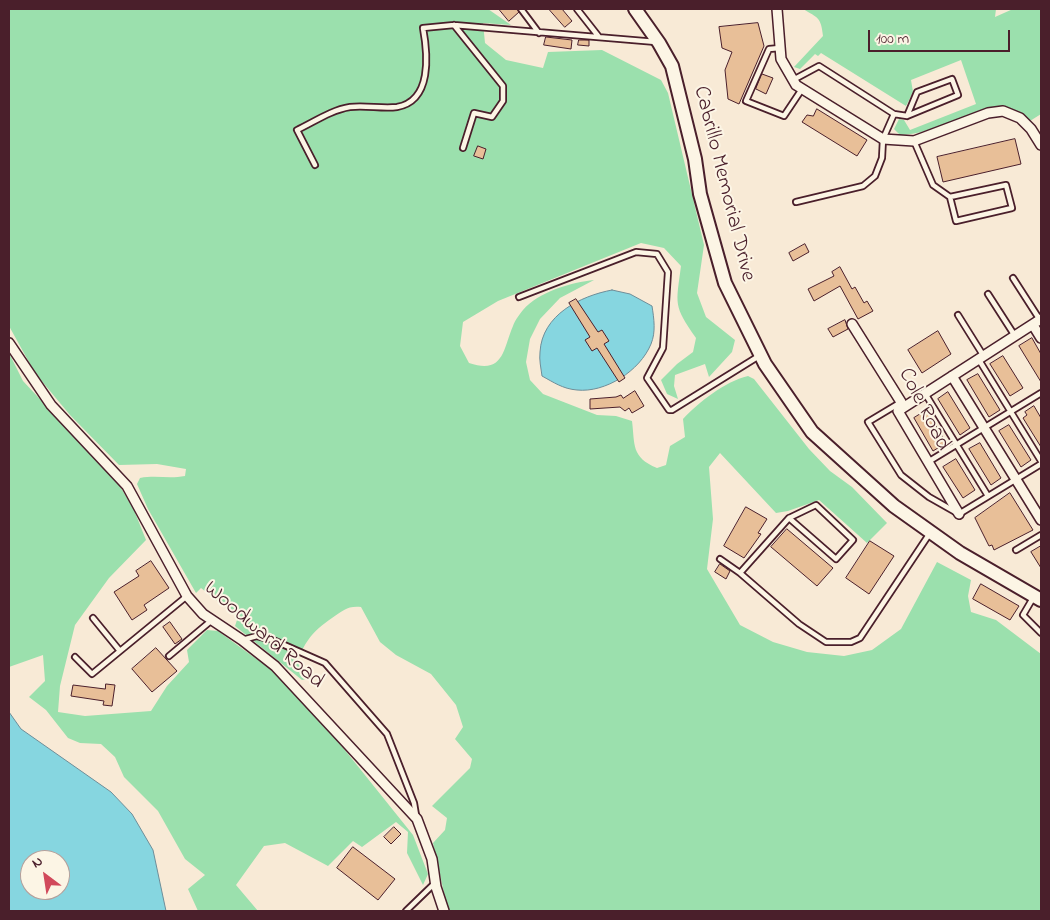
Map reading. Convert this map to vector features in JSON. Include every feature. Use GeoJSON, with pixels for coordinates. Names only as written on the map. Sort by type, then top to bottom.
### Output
{"type":"FeatureCollection","features":[{"type":"Feature","properties":{"kind":"main road","name":"Cabrillo Memorial Drive"},"geometry":{"type":"LineString","coordinates":[[635,9],[659,43],[672,66],[695,159],[700,194],[725,283],[760,354],[812,432],[894,506],[960,553],[1038,598]]}},
{"type":"Feature","properties":{"kind":"street"},"geometry":{"type":"LineString","coordinates":[[777,9],[781,59],[793,80],[802,89],[883,139],[914,141],[988,113],[1003,111],[1020,118],[1031,129],[1041,145]]}},
{"type":"Feature","properties":{"kind":"street"},"geometry":{"type":"LineString","coordinates":[[900,407],[926,396],[952,376],[1038,321],[1041,338]]}},
{"type":"Feature","properties":{"kind":"street","name":"Cole Road"},"geometry":{"type":"LineString","coordinates":[[852,324],[959,514]]}},
{"type":"Feature","properties":{"kind":"street","name":"Woodward Road"},"geometry":{"type":"LineString","coordinates":[[9,343],[51,405],[127,486],[187,596],[203,614],[242,640],[281,672],[417,819],[432,859],[444,911]]}},
{"type":"Feature","properties":{"kind":"street"},"geometry":{"type":"LineString","coordinates":[[952,376],[1041,520]]}},
{"type":"Feature","properties":{"kind":"lane"},"geometry":{"type":"LineString","coordinates":[[521,9],[539,33]]}},
{"type":"Feature","properties":{"kind":"lane"},"geometry":{"type":"LineString","coordinates":[[577,9],[599,37]]}},
{"type":"Feature","properties":{"kind":"lane"},"geometry":{"type":"LineString","coordinates":[[454,25],[503,86],[505,94],[492,118],[474,113],[463,148]]}},
{"type":"Feature","properties":{"kind":"lane"},"geometry":{"type":"LineString","coordinates":[[315,165],[297,130],[347,108],[367,105],[396,107],[410,102],[420,92],[426,72],[427,50],[423,28],[454,25],[659,43]]}},
{"type":"Feature","properties":{"kind":"lane"},"geometry":{"type":"LineString","coordinates":[[780,48],[769,49],[746,101],[784,116],[802,89]]}},
{"type":"Feature","properties":{"kind":"lane"},"geometry":{"type":"LineString","coordinates":[[793,80],[819,66],[894,114],[907,116],[958,95],[952,79],[917,92],[907,116]]}},
{"type":"Feature","properties":{"kind":"lane"},"geometry":{"type":"LineString","coordinates":[[796,202],[863,186],[875,176],[882,158],[883,139],[894,114]]}},
{"type":"Feature","properties":{"kind":"lane"},"geometry":{"type":"LineString","coordinates":[[914,141],[933,186],[950,197],[956,221],[1012,208],[1006,185],[950,197]]}},
{"type":"Feature","properties":{"kind":"lane"},"geometry":{"type":"LineString","coordinates":[[520,297],[636,252],[656,254],[668,272],[663,348],[647,378],[669,410],[672,410],[760,354]]}},
{"type":"Feature","properties":{"kind":"lane"},"geometry":{"type":"LineString","coordinates":[[1013,278],[1038,321]]}},
{"type":"Feature","properties":{"kind":"lane"},"geometry":{"type":"LineString","coordinates":[[988,294],[1015,336]]}},
{"type":"Feature","properties":{"kind":"lane"},"geometry":{"type":"LineString","coordinates":[[900,407],[868,422],[900,475],[929,497],[959,514],[1041,462],[1011,412],[958,315]]}},
{"type":"Feature","properties":{"kind":"lane"},"geometry":{"type":"LineString","coordinates":[[928,462],[985,429],[1041,393]]}},
{"type":"Feature","properties":{"kind":"lane"},"geometry":{"type":"LineString","coordinates":[[926,396],[988,496]]}},
{"type":"Feature","properties":{"kind":"lane"},"geometry":{"type":"LineString","coordinates":[[740,573],[789,518],[816,505],[853,540],[836,558],[789,518]]}},
{"type":"Feature","properties":{"kind":"lane"},"geometry":{"type":"LineString","coordinates":[[720,559],[740,573],[799,624],[826,642],[851,642],[860,638],[930,532]]}},
{"type":"Feature","properties":{"kind":"lane"},"geometry":{"type":"LineString","coordinates":[[1016,550],[1041,535]]}},
{"type":"Feature","properties":{"kind":"lane"},"geometry":{"type":"LineString","coordinates":[[76,657],[92,674],[187,596]]}},
{"type":"Feature","properties":{"kind":"lane"},"geometry":{"type":"LineString","coordinates":[[1038,598],[1023,615],[1041,633]]}},
{"type":"Feature","properties":{"kind":"lane"},"geometry":{"type":"LineString","coordinates":[[93,618],[120,651]]}},
{"type":"Feature","properties":{"kind":"lane"},"geometry":{"type":"LineString","coordinates":[[169,656],[212,620]]}},
{"type":"Feature","properties":{"kind":"lane"},"geometry":{"type":"LineString","coordinates":[[242,640],[257,636],[273,640],[324,663],[388,734],[414,803],[417,819]]}},
{"type":"Feature","properties":{"kind":"lane"},"geometry":{"type":"LineString","coordinates":[[406,911],[436,883]]}},
{"type":"Feature","properties":{"kind":"green space"},"geometry":{"type":"Polygon","coordinates":[[[9,9],[488,9],[511,25],[483,23],[485,43],[506,60],[543,68],[548,52],[602,50],[661,80],[668,93],[704,245],[697,293],[706,317],[735,340],[732,352],[709,377],[705,364],[675,375],[674,386],[678,399],[667,394],[661,380],[677,364],[693,352],[696,338],[683,318],[678,304],[677,297],[681,266],[664,248],[641,243],[498,301],[463,322],[460,346],[469,363],[489,366],[496,363],[504,351],[515,322],[529,304],[556,289],[594,280],[560,298],[540,319],[530,339],[526,362],[530,380],[543,394],[597,415],[616,416],[632,421],[634,444],[638,455],[657,468],[666,465],[670,446],[685,437],[683,419],[697,406],[712,393],[730,383],[748,376],[754,379],[809,449],[830,471],[852,487],[887,523],[867,543],[819,500],[788,511],[776,513],[720,453],[709,467],[713,519],[707,569],[740,625],[773,642],[807,652],[844,656],[872,650],[901,629],[937,562],[971,580],[968,596],[971,612],[996,620],[1041,654],[1041,911],[448,911],[433,843],[445,830],[447,818],[432,806],[470,768],[472,759],[455,739],[463,727],[456,705],[431,674],[396,655],[380,642],[361,607],[352,607],[343,611],[325,623],[311,636],[297,661],[306,679],[302,680],[235,626],[238,617],[201,588],[196,593],[148,509],[137,484],[140,478],[185,476],[186,469],[157,464],[119,465],[70,415],[35,373],[9,326],[9,9]]]}},
{"type":"Feature","properties":{"kind":"green space"},"geometry":{"type":"Polygon","coordinates":[[[803,9],[996,9],[995,17],[1013,9],[1041,9],[1041,114],[1030,121],[1012,113],[996,110],[980,112],[917,133],[900,135],[894,129],[899,119],[904,120],[910,130],[976,104],[961,60],[911,80],[913,92],[906,106],[821,53],[818,56],[815,54],[800,69],[794,67],[823,36],[820,21],[803,9]]]}},
{"type":"Feature","properties":{"kind":"green space"},"geometry":{"type":"Polygon","coordinates":[[[9,353],[23,381],[117,481],[134,510],[146,540],[109,578],[75,625],[60,686],[58,712],[85,716],[151,711],[167,686],[189,662],[187,650],[207,630],[218,631],[277,674],[320,719],[413,835],[428,874],[423,885],[407,853],[408,832],[396,822],[362,847],[353,841],[328,866],[285,843],[264,846],[236,885],[258,911],[198,911],[188,889],[205,875],[185,859],[158,811],[124,777],[115,757],[101,744],[80,743],[68,738],[46,710],[29,697],[45,681],[43,655],[9,667],[9,353]]]}},
{"type":"Feature","properties":{"kind":"water"},"geometry":{"type":"Polygon","coordinates":[[[612,290],[630,294],[652,306],[654,335],[646,354],[639,363],[610,384],[588,390],[567,388],[542,376],[540,355],[542,339],[555,318],[576,302],[612,290]]]}},
{"type":"Feature","properties":{"kind":"water"},"geometry":{"type":"Polygon","coordinates":[[[9,712],[21,729],[111,792],[132,814],[153,850],[166,911],[9,911],[9,712]]]}},
{"type":"Feature","properties":{"kind":"building"},"geometry":{"type":"Polygon","coordinates":[[[499,9],[517,9],[519,12],[509,21],[499,9]]]}},
{"type":"Feature","properties":{"kind":"building"},"geometry":{"type":"Polygon","coordinates":[[[549,9],[562,9],[572,21],[565,27],[549,9]]]}},
{"type":"Feature","properties":{"kind":"building"},"geometry":{"type":"Polygon","coordinates":[[[758,23],[764,46],[739,104],[728,99],[725,70],[732,52],[722,48],[719,27],[758,23]]]}},
{"type":"Feature","properties":{"kind":"building"},"geometry":{"type":"Polygon","coordinates":[[[546,37],[572,40],[571,49],[544,45],[546,37]]]}},
{"type":"Feature","properties":{"kind":"building"},"geometry":{"type":"Polygon","coordinates":[[[579,40],[589,40],[589,46],[578,45],[579,40]]]}},
{"type":"Feature","properties":{"kind":"building"},"geometry":{"type":"Polygon","coordinates":[[[762,74],[773,78],[766,94],[756,89],[762,74]]]}},
{"type":"Feature","properties":{"kind":"building"},"geometry":{"type":"Polygon","coordinates":[[[817,109],[867,140],[857,156],[802,122],[807,115],[813,116],[817,109]]]}},
{"type":"Feature","properties":{"kind":"building"},"geometry":{"type":"Polygon","coordinates":[[[1015,139],[1021,164],[943,182],[937,157],[1015,139]]]}},
{"type":"Feature","properties":{"kind":"building"},"geometry":{"type":"Polygon","coordinates":[[[478,146],[486,149],[483,159],[474,156],[478,146]]]}},
{"type":"Feature","properties":{"kind":"building"},"geometry":{"type":"Polygon","coordinates":[[[805,244],[809,252],[793,261],[789,253],[805,244]]]}},
{"type":"Feature","properties":{"kind":"building"},"geometry":{"type":"Polygon","coordinates":[[[840,267],[852,289],[855,287],[864,303],[867,301],[873,311],[858,319],[840,286],[814,301],[808,289],[834,276],[832,272],[840,267]]]}},
{"type":"Feature","properties":{"kind":"building"},"geometry":{"type":"Polygon","coordinates":[[[576,299],[598,332],[602,330],[609,341],[604,344],[625,378],[619,382],[597,348],[592,351],[585,340],[590,337],[569,303],[576,299]]]}},
{"type":"Feature","properties":{"kind":"building"},"geometry":{"type":"Polygon","coordinates":[[[845,320],[848,329],[833,337],[828,329],[845,320]]]}},
{"type":"Feature","properties":{"kind":"building"},"geometry":{"type":"Polygon","coordinates":[[[938,331],[951,354],[922,373],[908,350],[938,331]]]}},
{"type":"Feature","properties":{"kind":"building"},"geometry":{"type":"Polygon","coordinates":[[[1032,338],[1041,354],[1041,382],[1019,346],[1032,338]]]}},
{"type":"Feature","properties":{"kind":"building"},"geometry":{"type":"Polygon","coordinates":[[[1003,356],[1023,388],[1010,396],[990,364],[1003,356]]]}},
{"type":"Feature","properties":{"kind":"building"},"geometry":{"type":"Polygon","coordinates":[[[978,374],[1000,410],[989,417],[967,380],[978,374]]]}},
{"type":"Feature","properties":{"kind":"building"},"geometry":{"type":"Polygon","coordinates":[[[635,391],[644,406],[632,413],[629,408],[625,411],[620,407],[590,409],[590,399],[621,395],[623,398],[635,391]]]}},
{"type":"Feature","properties":{"kind":"building"},"geometry":{"type":"Polygon","coordinates":[[[948,392],[970,428],[960,435],[938,399],[948,392]]]}},
{"type":"Feature","properties":{"kind":"building"},"geometry":{"type":"Polygon","coordinates":[[[1034,406],[1041,418],[1041,447],[1023,418],[1027,415],[1025,412],[1034,406]]]}},
{"type":"Feature","properties":{"kind":"building"},"geometry":{"type":"Polygon","coordinates":[[[927,410],[946,443],[933,451],[914,418],[927,410]]]}},
{"type":"Feature","properties":{"kind":"building"},"geometry":{"type":"Polygon","coordinates":[[[1009,425],[1031,460],[1021,467],[999,431],[1009,425]]]}},
{"type":"Feature","properties":{"kind":"building"},"geometry":{"type":"Polygon","coordinates":[[[980,443],[1001,478],[991,485],[969,449],[980,443]]]}},
{"type":"Feature","properties":{"kind":"building"},"geometry":{"type":"Polygon","coordinates":[[[956,459],[975,490],[963,498],[943,467],[956,459]]]}},
{"type":"Feature","properties":{"kind":"building"},"geometry":{"type":"Polygon","coordinates":[[[1010,493],[1033,530],[994,550],[992,545],[989,546],[975,518],[1010,493]]]}},
{"type":"Feature","properties":{"kind":"building"},"geometry":{"type":"Polygon","coordinates":[[[746,507],[767,519],[758,533],[761,534],[744,558],[724,546],[746,507]]]}},
{"type":"Feature","properties":{"kind":"building"},"geometry":{"type":"Polygon","coordinates":[[[787,529],[833,568],[817,586],[771,547],[787,529]]]}},
{"type":"Feature","properties":{"kind":"building"},"geometry":{"type":"Polygon","coordinates":[[[870,541],[894,556],[869,594],[846,578],[870,541]]]}},
{"type":"Feature","properties":{"kind":"building"},"geometry":{"type":"Polygon","coordinates":[[[1041,546],[1041,568],[1031,552],[1041,546]]]}},
{"type":"Feature","properties":{"kind":"building"},"geometry":{"type":"Polygon","coordinates":[[[151,561],[169,588],[144,605],[147,610],[132,620],[114,592],[139,576],[136,571],[151,561]]]}},
{"type":"Feature","properties":{"kind":"building"},"geometry":{"type":"Polygon","coordinates":[[[720,564],[730,571],[726,579],[715,572],[720,564]]]}},
{"type":"Feature","properties":{"kind":"building"},"geometry":{"type":"Polygon","coordinates":[[[981,584],[1019,606],[1010,620],[973,599],[981,584]]]}},
{"type":"Feature","properties":{"kind":"building"},"geometry":{"type":"Polygon","coordinates":[[[170,622],[182,639],[175,644],[163,627],[170,622]]]}},
{"type":"Feature","properties":{"kind":"building"},"geometry":{"type":"Polygon","coordinates":[[[156,648],[177,671],[152,692],[132,669],[156,648]]]}},
{"type":"Feature","properties":{"kind":"building"},"geometry":{"type":"Polygon","coordinates":[[[106,684],[115,685],[112,706],[103,705],[104,701],[71,696],[73,685],[105,689],[106,684]]]}},
{"type":"Feature","properties":{"kind":"building"},"geometry":{"type":"Polygon","coordinates":[[[394,827],[401,834],[391,844],[384,837],[394,827]]]}},
{"type":"Feature","properties":{"kind":"building"},"geometry":{"type":"Polygon","coordinates":[[[353,847],[395,879],[378,900],[337,868],[353,847]]]}}]}
